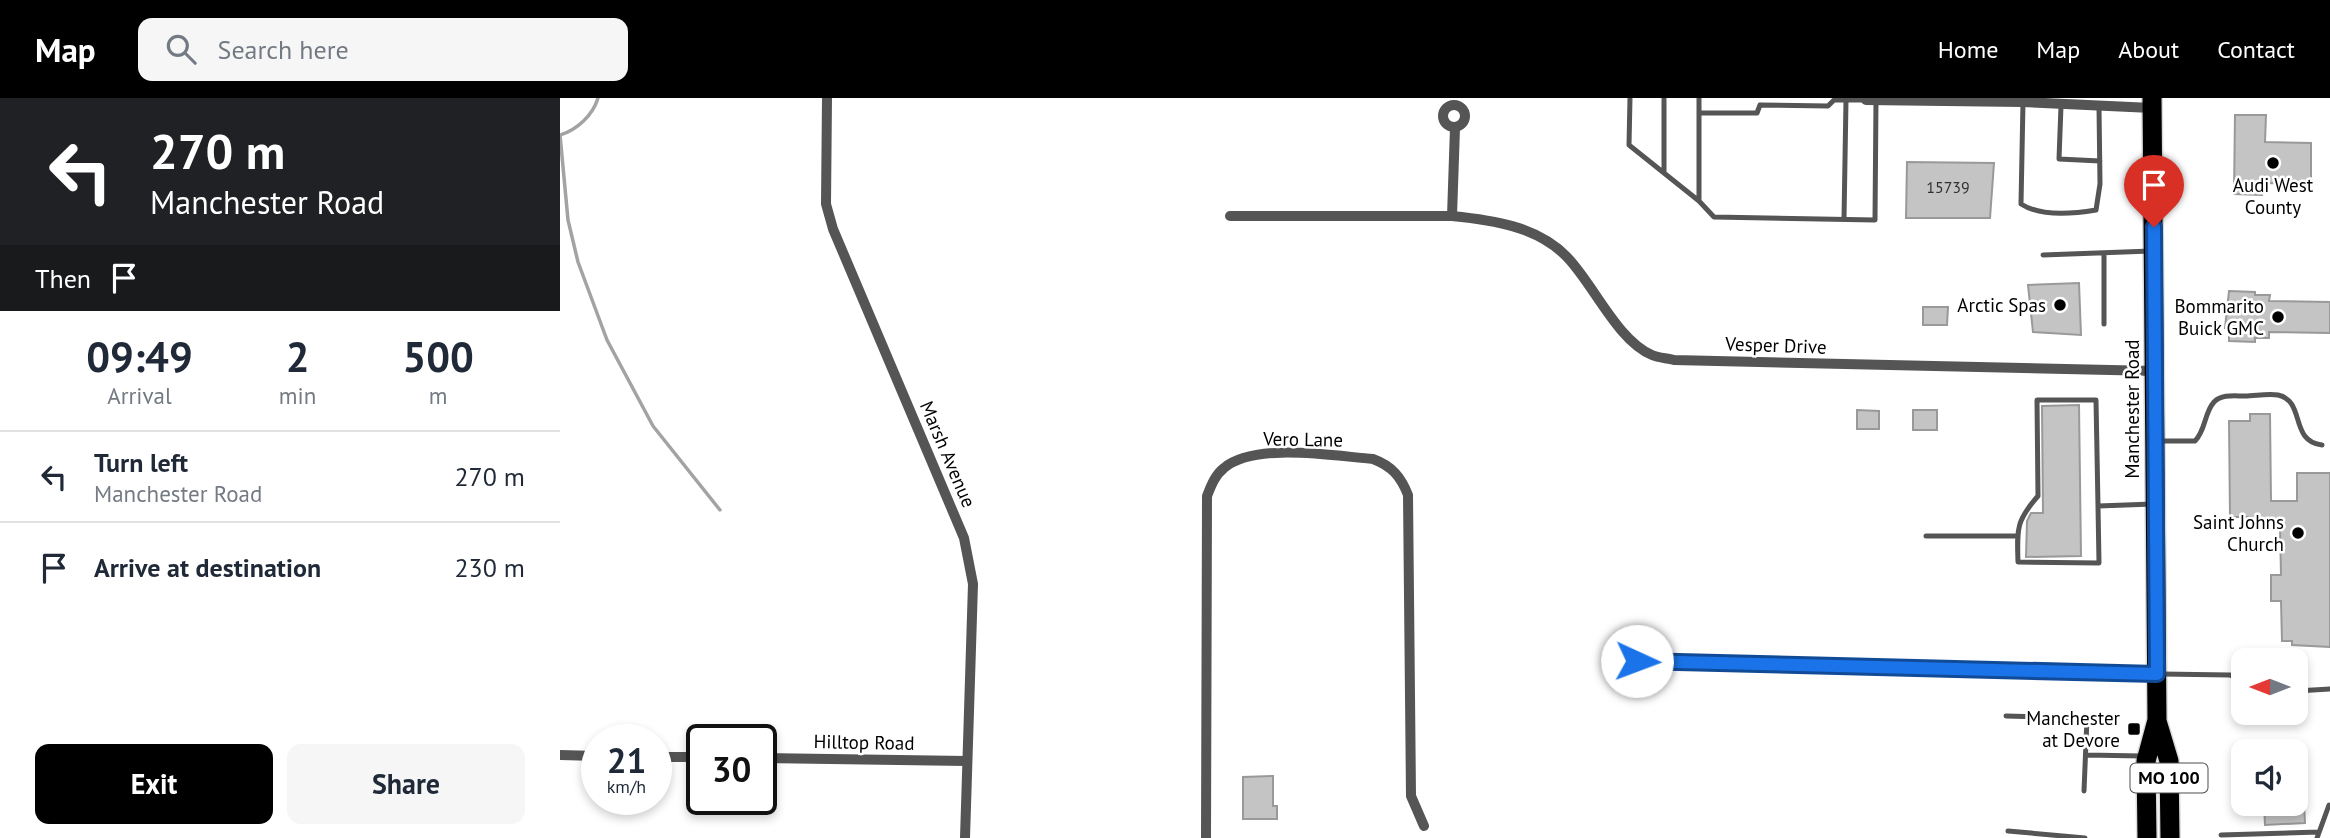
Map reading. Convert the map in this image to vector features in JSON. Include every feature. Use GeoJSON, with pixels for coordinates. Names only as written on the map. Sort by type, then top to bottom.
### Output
{"type":"FeatureCollection","features":[{"type":"Feature","properties":{"kind":"highway","name":"Manchester Road"},"geometry":{"type":"LineString","coordinates":[[2147,838],[2147,756],[2157,720],[2152,103]]}},
{"type":"Feature","properties":{"kind":"highway","name":"Manchester Road"},"geometry":{"type":"LineString","coordinates":[[2157,720],[2169,761],[2170,838]]}},
{"type":"Feature","properties":{"kind":"street","name":"Marsh Avenue"},"geometry":{"type":"LineString","coordinates":[[827,98],[826,204],[833,229],[964,538],[971,565],[973,584],[965,838]]}},
{"type":"Feature","properties":{"kind":"street"},"geometry":{"type":"LineString","coordinates":[[1869,99],[1991,100],[2099,107],[2152,103]]}},
{"type":"Feature","properties":{"kind":"street"},"geometry":{"type":"LineString","coordinates":[[1452,216],[1455,128]]}},
{"type":"Feature","properties":{"kind":"street","name":"Vesper Drive"},"geometry":{"type":"LineString","coordinates":[[1230,216],[1452,216],[1485,219],[1513,226],[1549,243],[1567,257],[1630,340],[1652,355],[1674,360],[2155,371]]}},
{"type":"Feature","properties":{"kind":"street","name":"Vero Lane"},"geometry":{"type":"LineString","coordinates":[[1206,838],[1207,496],[1222,469],[1234,461],[1268,453],[1373,459],[1384,463],[1401,478],[1408,495],[1411,796],[1424,826]]}},
{"type":"Feature","properties":{"kind":"street"},"geometry":{"type":"LineString","coordinates":[[1637,661],[2157,674]]}},
{"type":"Feature","properties":{"kind":"street"},"geometry":{"type":"LineString","coordinates":[[560,755],[581,756]]}},
{"type":"Feature","properties":{"kind":"street","name":"Hilltop Road"},"geometry":{"type":"LineString","coordinates":[[777,758],[966,761]]}},
{"type":"Feature","properties":{"kind":"lane"},"geometry":{"type":"LineString","coordinates":[[1630,98],[1629,145],[1699,201],[1714,217],[1875,220],[1869,99],[1834,100],[1828,106],[1760,105]]}},
{"type":"Feature","properties":{"kind":"lane"},"geometry":{"type":"LineString","coordinates":[[1664,98],[1664,172]]}},
{"type":"Feature","properties":{"kind":"lane"},"geometry":{"type":"LineString","coordinates":[[1699,98],[1699,201]]}},
{"type":"Feature","properties":{"kind":"lane"},"geometry":{"type":"LineString","coordinates":[[1756,98],[1760,105]]}},
{"type":"Feature","properties":{"kind":"lane"},"geometry":{"type":"LineString","coordinates":[[1844,219],[1846,100]]}},
{"type":"Feature","properties":{"kind":"lane"},"geometry":{"type":"LineString","coordinates":[[2023,102],[2021,204],[2032,211],[2080,213],[2096,210],[2100,184],[2099,107]]}},
{"type":"Feature","properties":{"kind":"lane"},"geometry":{"type":"LineString","coordinates":[[1699,113],[1757,113],[1760,105]]}},
{"type":"Feature","properties":{"kind":"lane"},"geometry":{"type":"LineString","coordinates":[[2061,106],[2059,159],[2100,161]]}},
{"type":"Feature","properties":{"kind":"lane"},"geometry":{"type":"LineString","coordinates":[[2043,255],[2154,251]]}},
{"type":"Feature","properties":{"kind":"lane"},"geometry":{"type":"LineString","coordinates":[[2104,253],[2104,324]]}},
{"type":"Feature","properties":{"kind":"lane"},"geometry":{"type":"LineString","coordinates":[[2155,441],[2195,441],[2204,432],[2213,403],[2224,396],[2280,395],[2291,402],[2306,439],[2322,444]]}},
{"type":"Feature","properties":{"kind":"lane"},"geometry":{"type":"LineString","coordinates":[[2037,400],[2096,400],[2098,506],[2099,563],[2018,562],[2021,515],[2038,496],[2037,400]]}},
{"type":"Feature","properties":{"kind":"lane"},"geometry":{"type":"LineString","coordinates":[[2098,506],[2156,504]]}},
{"type":"Feature","properties":{"kind":"lane"},"geometry":{"type":"LineString","coordinates":[[1926,536],[2018,536]]}},
{"type":"Feature","properties":{"kind":"lane"},"geometry":{"type":"LineString","coordinates":[[2157,674],[2231,676]]}},
{"type":"Feature","properties":{"kind":"lane"},"geometry":{"type":"LineString","coordinates":[[2308,690],[2330,689]]}},
{"type":"Feature","properties":{"kind":"lane"},"geometry":{"type":"LineString","coordinates":[[2006,716],[2087,718],[2084,790]]}},
{"type":"Feature","properties":{"kind":"lane"},"geometry":{"type":"LineString","coordinates":[[2086,755],[2147,756]]}},
{"type":"Feature","properties":{"kind":"lane"},"geometry":{"type":"LineString","coordinates":[[2221,835],[2318,835],[2329,805]]}},
{"type":"Feature","properties":{"kind":"lane"},"geometry":{"type":"LineString","coordinates":[[2008,831],[2085,838]]}},
{"type":"Feature","properties":{"kind":"building","name":"Audi West County"},"geometry":{"type":"Polygon","coordinates":[[[2235,115],[2266,115],[2265,142],[2311,143],[2311,184],[2263,183],[2262,195],[2234,194],[2235,115]]]}},
{"type":"Feature","properties":{"kind":"building"},"geometry":{"type":"Polygon","coordinates":[[[1907,162],[1994,163],[1990,218],[1906,218],[1907,162]]]}},
{"type":"Feature","properties":{"kind":"building"},"geometry":{"type":"Polygon","coordinates":[[[2079,283],[2081,335],[2033,332],[2028,285],[2079,283]]]}},
{"type":"Feature","properties":{"kind":"building","name":"Bommarito Buick GMC"},"geometry":{"type":"Polygon","coordinates":[[[2229,291],[2270,295],[2269,301],[2330,302],[2330,333],[2269,332],[2269,338],[2255,338],[2255,342],[2229,341],[2229,328],[2225,328],[2229,291]]]}},
{"type":"Feature","properties":{"kind":"building"},"geometry":{"type":"Polygon","coordinates":[[[1923,307],[1948,307],[1947,325],[1923,325],[1923,307]]]}},
{"type":"Feature","properties":{"kind":"building"},"geometry":{"type":"Polygon","coordinates":[[[2079,405],[2081,556],[2026,557],[2027,521],[2031,513],[2043,513],[2042,406],[2079,405]]]}},
{"type":"Feature","properties":{"kind":"building"},"geometry":{"type":"Polygon","coordinates":[[[1857,410],[1879,411],[1879,429],[1857,429],[1857,410]]]}},
{"type":"Feature","properties":{"kind":"building"},"geometry":{"type":"Polygon","coordinates":[[[1913,410],[1937,410],[1937,430],[1913,430],[1913,410]]]}},
{"type":"Feature","properties":{"kind":"building","name":"Saint Johns Church"},"geometry":{"type":"Polygon","coordinates":[[[2250,414],[2270,414],[2271,501],[2297,501],[2297,473],[2330,473],[2330,647],[2292,645],[2292,641],[2282,641],[2281,601],[2271,601],[2271,575],[2281,575],[2280,526],[2251,526],[2251,517],[2230,517],[2229,421],[2250,421],[2250,414]]]}},
{"type":"Feature","properties":{"kind":"building"},"geometry":{"type":"Polygon","coordinates":[[[1273,776],[1273,806],[1277,806],[1277,819],[1243,819],[1243,777],[1273,776]]]}},
{"type":"Feature","properties":{"kind":"building"},"geometry":{"type":"Polygon","coordinates":[[[2265,816],[2305,816],[2305,823],[2265,825],[2265,816]]]}},
{"type":"Feature","properties":{"kind":"waterway"},"geometry":{"type":"LineString","coordinates":[[560,135],[583,121],[598,98]]}},
{"type":"Feature","properties":{"kind":"waterway"},"geometry":{"type":"LineString","coordinates":[[560,135],[568,220],[578,262],[607,340],[653,426],[720,510]]}},
{"type":"Feature","properties":{"kind":"place","name":"Audi West County"},"geometry":{"type":"Point","coordinates":[2273,163]}},
{"type":"Feature","properties":{"kind":"place","name":"Arctic Spas"},"geometry":{"type":"Point","coordinates":[2060,305]}},
{"type":"Feature","properties":{"kind":"place","name":"Bommarito Buick GMC"},"geometry":{"type":"Point","coordinates":[2278,317]}},
{"type":"Feature","properties":{"kind":"place","name":"Saint Johns Church"},"geometry":{"type":"Point","coordinates":[2298,533]}},
{"type":"Feature","properties":{"kind":"place","name":"Manchester at Devore"},"geometry":{"type":"Point","coordinates":[2134,729]}},
{"type":"Feature","properties":{"kind":"route"},"geometry":{"type":"LineString","coordinates":[[1637,661],[2157,674],[2154,227]]}}]}
